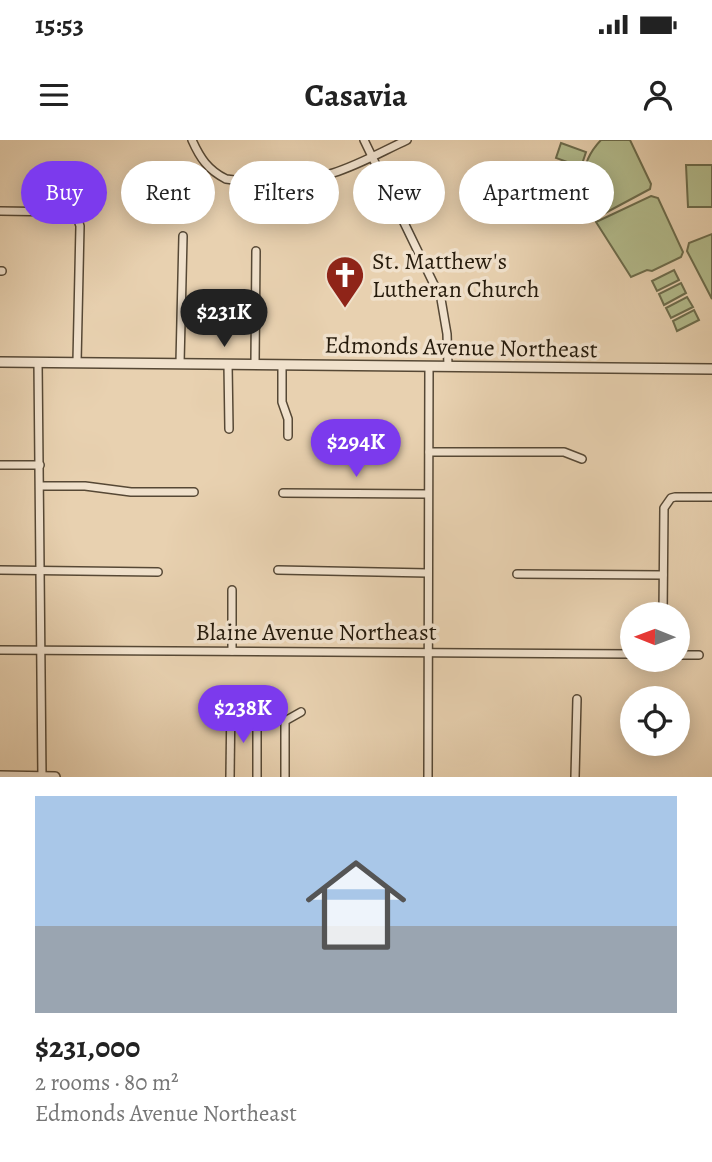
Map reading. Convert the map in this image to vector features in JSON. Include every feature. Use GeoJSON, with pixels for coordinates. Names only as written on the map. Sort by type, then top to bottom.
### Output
{"type":"FeatureCollection","features":[{"type":"Feature","properties":{"kind":"street"},"geometry":{"type":"LineString","coordinates":[[192,140],[210,169],[226,179],[236,180],[304,180],[336,173],[407,140]]}},
{"type":"Feature","properties":{"kind":"street"},"geometry":{"type":"LineString","coordinates":[[364,140],[438,290],[445,316],[448,366]]}},
{"type":"Feature","properties":{"kind":"street"},"geometry":{"type":"LineString","coordinates":[[0,211],[65,212],[77,217],[80,226],[77,362]]}},
{"type":"Feature","properties":{"kind":"street"},"geometry":{"type":"LineString","coordinates":[[180,363],[183,236]]}},
{"type":"Feature","properties":{"kind":"street"},"geometry":{"type":"LineString","coordinates":[[255,364],[256,251]]}},
{"type":"Feature","properties":{"kind":"street","name":"Edmonds Avenue Northeast"},"geometry":{"type":"LineString","coordinates":[[0,362],[712,369]]}},
{"type":"Feature","properties":{"kind":"street"},"geometry":{"type":"LineString","coordinates":[[38,362],[42,777]]}},
{"type":"Feature","properties":{"kind":"street"},"geometry":{"type":"LineString","coordinates":[[228,364],[229,429]]}},
{"type":"Feature","properties":{"kind":"street"},"geometry":{"type":"LineString","coordinates":[[282,365],[282,402],[288,419],[288,436]]}},
{"type":"Feature","properties":{"kind":"street"},"geometry":{"type":"LineString","coordinates":[[428,777],[429,366]]}},
{"type":"Feature","properties":{"kind":"street"},"geometry":{"type":"LineString","coordinates":[[429,452],[564,452],[582,459]]}},
{"type":"Feature","properties":{"kind":"street"},"geometry":{"type":"LineString","coordinates":[[0,465],[40,466]]}},
{"type":"Feature","properties":{"kind":"street"},"geometry":{"type":"LineString","coordinates":[[40,486],[85,486],[131,492],[194,492]]}},
{"type":"Feature","properties":{"kind":"street"},"geometry":{"type":"LineString","coordinates":[[283,493],[428,494]]}},
{"type":"Feature","properties":{"kind":"street"},"geometry":{"type":"LineString","coordinates":[[663,602],[664,508],[671,498],[712,497]]}},
{"type":"Feature","properties":{"kind":"street"},"geometry":{"type":"LineString","coordinates":[[0,570],[158,572]]}},
{"type":"Feature","properties":{"kind":"street"},"geometry":{"type":"LineString","coordinates":[[278,570],[428,573]]}},
{"type":"Feature","properties":{"kind":"street"},"geometry":{"type":"LineString","coordinates":[[517,574],[663,575]]}},
{"type":"Feature","properties":{"kind":"street"},"geometry":{"type":"LineString","coordinates":[[232,590],[232,651]]}},
{"type":"Feature","properties":{"kind":"street","name":"Blaine Avenue Northeast"},"geometry":{"type":"LineString","coordinates":[[0,650],[620,654]]}},
{"type":"Feature","properties":{"kind":"street"},"geometry":{"type":"LineString","coordinates":[[690,655],[699,655]]}},
{"type":"Feature","properties":{"kind":"street"},"geometry":{"type":"LineString","coordinates":[[230,777],[231,697]]}},
{"type":"Feature","properties":{"kind":"street"},"geometry":{"type":"LineString","coordinates":[[575,777],[576,699]]}},
{"type":"Feature","properties":{"kind":"street"},"geometry":{"type":"LineString","coordinates":[[257,712],[257,777]]}},
{"type":"Feature","properties":{"kind":"street"},"geometry":{"type":"LineString","coordinates":[[285,777],[285,721],[301,712]]}},
{"type":"Feature","properties":{"kind":"street"},"geometry":{"type":"LineString","coordinates":[[0,776],[55,777]]}},
{"type":"Feature","properties":{"kind":"green space"},"geometry":{"type":"Polygon","coordinates":[[[601,140],[630,140],[651,184],[650,189],[614,208],[614,161],[587,161],[601,140]]]}},
{"type":"Feature","properties":{"kind":"green space"},"geometry":{"type":"Polygon","coordinates":[[[561,143],[586,152],[583,161],[556,158],[561,143]]]}},
{"type":"Feature","properties":{"kind":"green space"},"geometry":{"type":"Polygon","coordinates":[[[686,165],[712,165],[712,207],[688,207],[686,165]]]}},
{"type":"Feature","properties":{"kind":"green space"},"geometry":{"type":"Polygon","coordinates":[[[651,196],[658,198],[683,252],[681,257],[652,271],[647,270],[631,277],[597,224],[614,224],[614,213],[651,196]]]}},
{"type":"Feature","properties":{"kind":"green space"},"geometry":{"type":"Polygon","coordinates":[[[712,234],[712,299],[687,251],[689,243],[712,234]]]}},
{"type":"Feature","properties":{"kind":"green space"},"geometry":{"type":"Polygon","coordinates":[[[674,270],[679,280],[657,291],[652,281],[674,270]]]}},
{"type":"Feature","properties":{"kind":"green space"},"geometry":{"type":"Polygon","coordinates":[[[681,283],[686,293],[664,305],[659,294],[681,283]]]}},
{"type":"Feature","properties":{"kind":"green space"},"geometry":{"type":"Polygon","coordinates":[[[687,297],[693,307],[671,318],[666,308],[687,297]]]}},
{"type":"Feature","properties":{"kind":"green space"},"geometry":{"type":"Polygon","coordinates":[[[694,310],[699,320],[677,331],[673,321],[694,310]]]}},
{"type":"Feature","properties":{"kind":"place","name":"St. Matthew's Lutheran Church"},"geometry":{"type":"Point","coordinates":[345,309]}}]}
